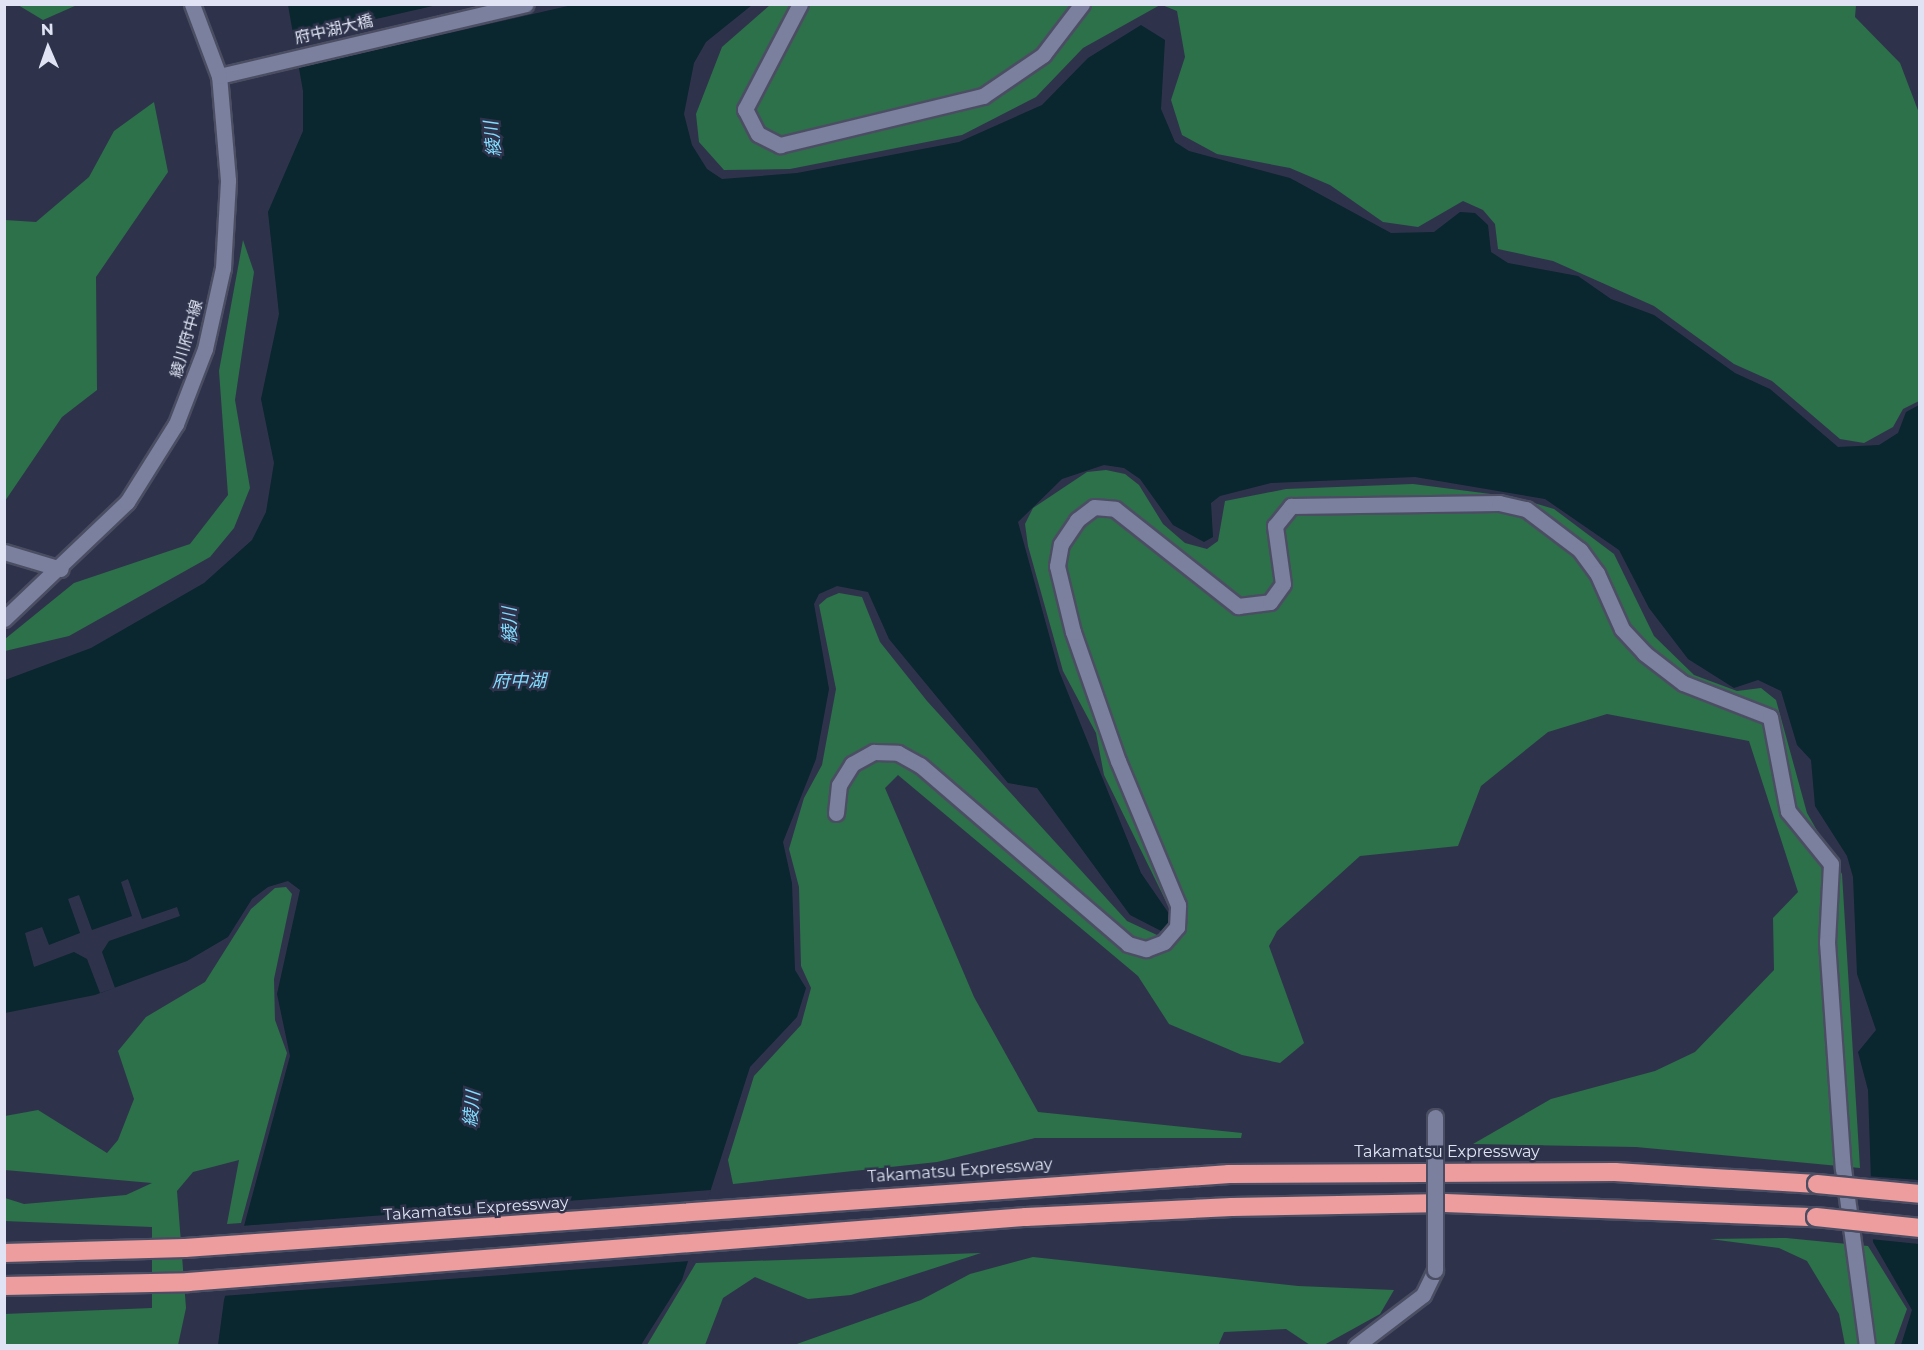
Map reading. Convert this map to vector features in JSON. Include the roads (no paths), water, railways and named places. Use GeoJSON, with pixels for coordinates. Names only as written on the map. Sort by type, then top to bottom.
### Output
{"type":"FeatureCollection","features":[{"type":"Feature","properties":{"kind":"highway","name":"Takamatsu Expressway"},"geometry":{"type":"LineString","coordinates":[[4,1253],[185,1248],[768,1205],[1241,1174],[1615,1172],[1817,1184],[1920,1194]]}},
{"type":"Feature","properties":{"kind":"highway"},"geometry":{"type":"LineString","coordinates":[[4,1286],[188,1282],[771,1238],[1232,1207],[1456,1204],[1816,1217],[1920,1228]]}},
{"type":"Feature","properties":{"kind":"highway"},"geometry":{"type":"LineString","coordinates":[[4,1292],[117,1284]]}},
{"type":"Feature","properties":{"kind":"street","name":"綾川府中線"},"geometry":{"type":"LineString","coordinates":[[4,619],[61,569],[127,502],[155,461],[176,424],[205,349],[223,268],[227,222],[219,76],[192,4]]}},
{"type":"Feature","properties":{"kind":"street","name":"府中湖大橋"},"geometry":{"type":"LineString","coordinates":[[219,76],[526,4]]}},
{"type":"Feature","properties":{"kind":"street"},"geometry":{"type":"LineString","coordinates":[[800,4],[745,109],[758,134],[780,145],[983,96],[1043,55],[1082,4]]}},
{"type":"Feature","properties":{"kind":"street"},"geometry":{"type":"LineString","coordinates":[[836,813],[839,785],[852,764],[874,752],[898,753],[920,765],[1128,944],[1146,949],[1164,942],[1177,927],[1178,905],[1118,761],[1073,632],[1057,566],[1061,544],[1077,520],[1094,507],[1115,509],[1238,606],[1270,602],[1283,584],[1275,526],[1291,506],[1499,504],[1526,509],[1580,550],[1597,573],[1622,629],[1644,653],[1683,683],[1770,717],[1788,810],[1831,864],[1827,942],[1843,1167],[1866,1346]]}},
{"type":"Feature","properties":{"kind":"street"},"geometry":{"type":"LineString","coordinates":[[4,552],[61,569]]}},
{"type":"Feature","properties":{"kind":"street"},"geometry":{"type":"LineString","coordinates":[[1356,1346],[1423,1295],[1435,1270],[1435,1117]]}},
{"type":"Feature","properties":{"kind":"water","name":"府中湖"},"geometry":{"type":"Polygon","coordinates":[[[288,5],[752,5],[706,42],[694,63],[684,114],[692,145],[707,169],[722,179],[797,173],[959,142],[1042,105],[1088,58],[1141,25],[1165,40],[1161,109],[1175,142],[1189,151],[1290,178],[1391,233],[1434,232],[1460,212],[1475,213],[1488,225],[1491,252],[1508,263],[1578,276],[1611,299],[1654,315],[1735,373],[1770,389],[1838,447],[1879,445],[1898,433],[1906,412],[1919,405],[1919,1345],[1901,1345],[1912,1310],[1873,1242],[1868,1090],[1858,1052],[1876,1030],[1857,974],[1853,877],[1847,856],[1815,806],[1811,760],[1797,745],[1781,691],[1758,680],[1734,688],[1688,659],[1649,608],[1619,550],[1545,499],[1415,477],[1271,483],[1220,496],[1211,503],[1213,537],[1204,542],[1173,525],[1140,479],[1124,468],[1104,465],[1062,479],[1018,522],[1059,671],[1141,873],[1172,918],[1169,935],[1130,915],[1037,788],[1008,783],[889,639],[868,592],[837,586],[819,594],[814,604],[829,689],[816,759],[783,842],[792,883],[795,970],[806,988],[797,1017],[750,1067],[682,1280],[641,1345],[218,1345],[224,1300],[290,1056],[277,994],[300,890],[288,881],[268,887],[252,899],[228,937],[187,961],[95,995],[5,1013],[5,680],[91,648],[204,583],[252,540],[266,512],[274,463],[261,399],[279,314],[268,212],[303,131],[303,91],[288,5]]]}},
{"type":"Feature","properties":{"kind":"water label","name":"綾川"},"geometry":{"type":"Point","coordinates":[493,139]}},
{"type":"Feature","properties":{"kind":"water label","name":"綾川"},"geometry":{"type":"Point","coordinates":[510,625]}},
{"type":"Feature","properties":{"kind":"water label","name":"綾川"},"geometry":{"type":"Point","coordinates":[472,1109]}}]}
